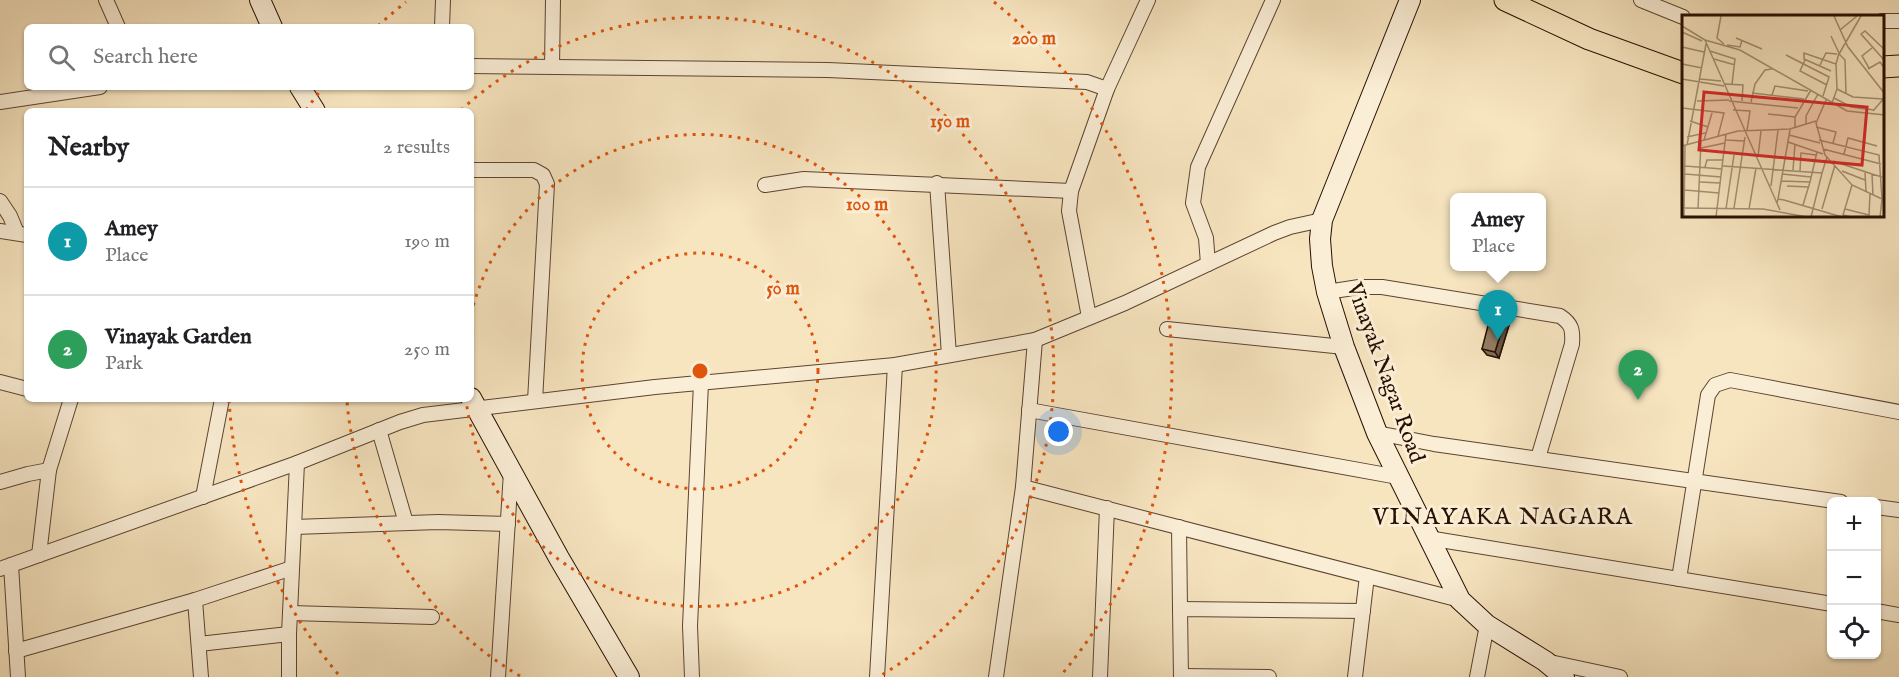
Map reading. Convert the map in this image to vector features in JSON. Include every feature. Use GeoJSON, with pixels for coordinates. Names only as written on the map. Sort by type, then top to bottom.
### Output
{"type":"FeatureCollection","features":[{"type":"Feature","properties":{"kind":"main road"},"geometry":{"type":"LineString","coordinates":[[1505,0],[1589,39],[1682,74]]}},
{"type":"Feature","properties":{"kind":"main road"},"geometry":{"type":"LineString","coordinates":[[1884,67],[1899,66]]}},
{"type":"Feature","properties":{"kind":"street"},"geometry":{"type":"LineString","coordinates":[[106,0],[117,24]]}},
{"type":"Feature","properties":{"kind":"street"},"geometry":{"type":"LineString","coordinates":[[260,0],[271,24]]}},
{"type":"Feature","properties":{"kind":"street"},"geometry":{"type":"LineString","coordinates":[[442,24],[443,0]]}},
{"type":"Feature","properties":{"kind":"street"},"geometry":{"type":"LineString","coordinates":[[552,66],[553,0]]}},
{"type":"Feature","properties":{"kind":"street"},"geometry":{"type":"LineString","coordinates":[[1089,318],[1069,211],[1071,191],[1107,89],[1148,0]]}},
{"type":"Feature","properties":{"kind":"street"},"geometry":{"type":"LineString","coordinates":[[1208,264],[1206,238],[1193,203],[1198,167],[1273,0]]}},
{"type":"Feature","properties":{"kind":"street","name":"Vinayak Nagar Road"},"geometry":{"type":"LineString","coordinates":[[1410,0],[1322,220],[1320,239],[1327,292],[1344,347],[1377,433],[1460,600],[1487,626],[1545,661],[1564,677]]}},
{"type":"Feature","properties":{"kind":"street"},"geometry":{"type":"LineString","coordinates":[[1641,0],[1682,16]]}},
{"type":"Feature","properties":{"kind":"street"},"geometry":{"type":"LineString","coordinates":[[474,66],[828,70],[1087,82],[1107,89]]}},
{"type":"Feature","properties":{"kind":"street"},"geometry":{"type":"LineString","coordinates":[[0,102],[80,90]]}},
{"type":"Feature","properties":{"kind":"street"},"geometry":{"type":"LineString","coordinates":[[302,90],[313,108]]}},
{"type":"Feature","properties":{"kind":"street"},"geometry":{"type":"LineString","coordinates":[[474,170],[534,170],[543,175],[547,184],[535,401]]}},
{"type":"Feature","properties":{"kind":"street"},"geometry":{"type":"LineString","coordinates":[[765,185],[804,179],[937,183],[1071,191]]}},
{"type":"Feature","properties":{"kind":"street"},"geometry":{"type":"LineString","coordinates":[[937,183],[949,355]]}},
{"type":"Feature","properties":{"kind":"street"},"geometry":{"type":"LineString","coordinates":[[0,201],[22,234]]}},
{"type":"Feature","properties":{"kind":"street"},"geometry":{"type":"LineString","coordinates":[[18,677],[5,567],[297,464],[379,430],[423,415],[474,404],[535,401],[895,365],[1035,340],[1089,318],[1274,233],[1322,220]]}},
{"type":"Feature","properties":{"kind":"street"},"geometry":{"type":"LineString","coordinates":[[0,231],[22,234]]}},
{"type":"Feature","properties":{"kind":"street"},"geometry":{"type":"LineString","coordinates":[[1327,292],[1359,287],[1382,287],[1560,316],[1570,323],[1573,332],[1572,344],[1538,458]]}},
{"type":"Feature","properties":{"kind":"street"},"geometry":{"type":"LineString","coordinates":[[1167,329],[1344,347]]}},
{"type":"Feature","properties":{"kind":"street"},"geometry":{"type":"LineString","coordinates":[[996,677],[1023,487],[1035,340]]}},
{"type":"Feature","properties":{"kind":"street"},"geometry":{"type":"LineString","coordinates":[[877,677],[895,365]]}},
{"type":"Feature","properties":{"kind":"street"},"geometry":{"type":"LineString","coordinates":[[1679,579],[1708,395],[1715,385],[1730,380],[1899,412]]}},
{"type":"Feature","properties":{"kind":"street"},"geometry":{"type":"LineString","coordinates":[[0,382],[24,388]]}},
{"type":"Feature","properties":{"kind":"street"},"geometry":{"type":"LineString","coordinates":[[692,677],[690,626],[701,383]]}},
{"type":"Feature","properties":{"kind":"street"},"geometry":{"type":"LineString","coordinates":[[39,555],[49,470],[69,402]]}},
{"type":"Feature","properties":{"kind":"street"},"geometry":{"type":"LineString","coordinates":[[203,497],[221,402]]}},
{"type":"Feature","properties":{"kind":"street"},"geometry":{"type":"LineString","coordinates":[[474,404],[628,677]]}},
{"type":"Feature","properties":{"kind":"street"},"geometry":{"type":"LineString","coordinates":[[1029,410],[1398,477]]}},
{"type":"Feature","properties":{"kind":"street"},"geometry":{"type":"LineString","coordinates":[[379,430],[406,523]]}},
{"type":"Feature","properties":{"kind":"street"},"geometry":{"type":"LineString","coordinates":[[1377,433],[1434,444],[1827,499]]}},
{"type":"Feature","properties":{"kind":"street"},"geometry":{"type":"LineString","coordinates":[[289,677],[297,464]]}},
{"type":"Feature","properties":{"kind":"street"},"geometry":{"type":"LineString","coordinates":[[0,482],[49,470]]}},
{"type":"Feature","properties":{"kind":"street"},"geometry":{"type":"LineString","coordinates":[[498,677],[511,471]]}},
{"type":"Feature","properties":{"kind":"street"},"geometry":{"type":"LineString","coordinates":[[1023,487],[1460,600]]}},
{"type":"Feature","properties":{"kind":"street"},"geometry":{"type":"LineString","coordinates":[[1100,677],[1107,508]]}},
{"type":"Feature","properties":{"kind":"street"},"geometry":{"type":"LineString","coordinates":[[1881,508],[1899,510]]}},
{"type":"Feature","properties":{"kind":"street"},"geometry":{"type":"LineString","coordinates":[[294,527],[406,523],[508,524]]}},
{"type":"Feature","properties":{"kind":"street"},"geometry":{"type":"LineString","coordinates":[[1179,527],[1181,676],[1269,677]]}},
{"type":"Feature","properties":{"kind":"street"},"geometry":{"type":"LineString","coordinates":[[1428,538],[1827,602]]}},
{"type":"Feature","properties":{"kind":"street"},"geometry":{"type":"LineString","coordinates":[[16,651],[195,600],[292,568]]}},
{"type":"Feature","properties":{"kind":"street"},"geometry":{"type":"LineString","coordinates":[[1355,677],[1367,576]]}},
{"type":"Feature","properties":{"kind":"street"},"geometry":{"type":"LineString","coordinates":[[195,600],[201,677]]}},
{"type":"Feature","properties":{"kind":"street"},"geometry":{"type":"LineString","coordinates":[[1180,609],[1363,611]]}},
{"type":"Feature","properties":{"kind":"street"},"geometry":{"type":"LineString","coordinates":[[1881,612],[1899,615]]}},
{"type":"Feature","properties":{"kind":"street"},"geometry":{"type":"LineString","coordinates":[[290,613],[432,618]]}},
{"type":"Feature","properties":{"kind":"street"},"geometry":{"type":"LineString","coordinates":[[1477,677],[1487,626]]}},
{"type":"Feature","properties":{"kind":"street"},"geometry":{"type":"LineString","coordinates":[[199,644],[289,634]]}},
{"type":"Feature","properties":{"kind":"street"},"geometry":{"type":"LineString","coordinates":[[1545,661],[1620,677]]}},
{"type":"Feature","properties":{"kind":"building"},"geometry":{"type":"Polygon","coordinates":[[[1491,314],[1505,319],[1495,352],[1482,349],[1491,314]]]}},
{"type":"Feature","properties":{"kind":"place","name":"Amey"},"geometry":{"type":"Point","coordinates":[1498,340]}},
{"type":"Feature","properties":{"kind":"place","name":"Vinayak Garden"},"geometry":{"type":"Point","coordinates":[1638,400]}},
{"type":"Feature","properties":{"kind":"district","name":"VINAYAKA NAGARA"},"geometry":{"type":"Point","coordinates":[1503,517]}}]}
